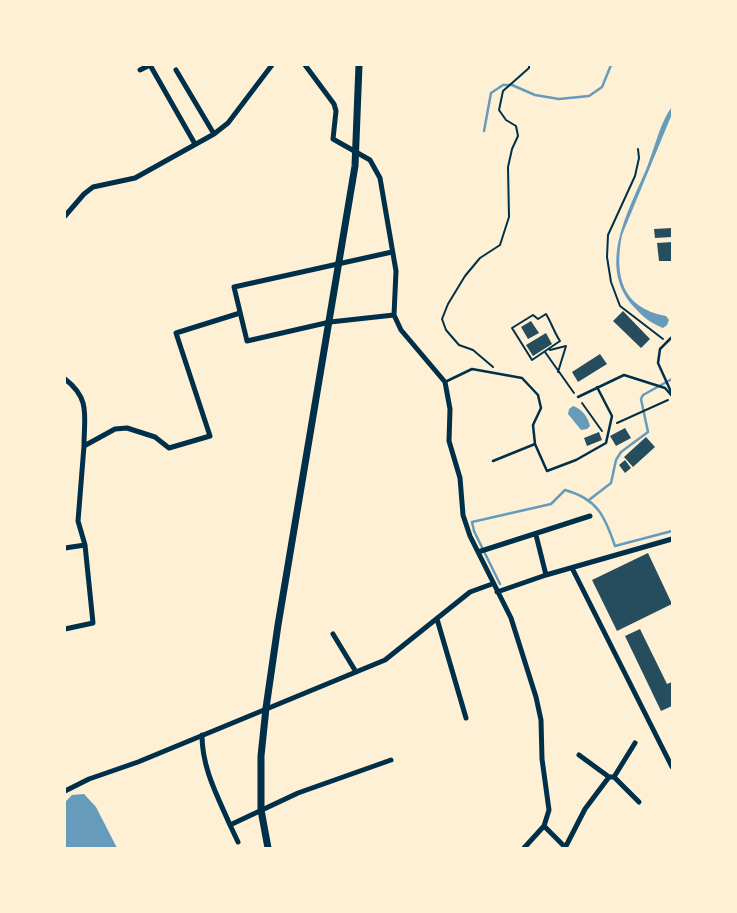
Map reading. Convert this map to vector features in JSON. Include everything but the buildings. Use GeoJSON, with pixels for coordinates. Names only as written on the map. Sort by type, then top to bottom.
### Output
{"type":"FeatureCollection","features":[{"type":"Feature","properties":{"kind":"main road"},"geometry":{"type":"LineString","coordinates":[[268,848],[261,810],[261,756],[266,708],[278,625],[355,166],[358,135],[359,65]]}},
{"type":"Feature","properties":{"kind":"street"},"geometry":{"type":"LineString","coordinates":[[140,70],[150,65],[196,144]]}},
{"type":"Feature","properties":{"kind":"street"},"geometry":{"type":"LineString","coordinates":[[65,216],[84,194],[93,187],[135,178],[214,134],[228,123],[272,65]]}},
{"type":"Feature","properties":{"kind":"street"},"geometry":{"type":"LineString","coordinates":[[305,65],[334,104],[336,111],[333,139],[370,160],[380,178],[396,271],[394,315],[401,330],[445,382],[450,409],[449,441],[460,478],[463,515],[470,536],[492,584],[511,618],[541,720],[542,759],[549,810],[544,826],[524,848]]}},
{"type":"Feature","properties":{"kind":"street"},"geometry":{"type":"LineString","coordinates":[[176,70],[214,134]]}},
{"type":"Feature","properties":{"kind":"street"},"geometry":{"type":"LineString","coordinates":[[392,252],[234,286],[247,341],[330,322],[394,315]]}},
{"type":"Feature","properties":{"kind":"street"},"geometry":{"type":"LineString","coordinates":[[84,446],[115,429],[127,428],[155,437],[169,448],[210,436],[176,333],[240,313]]}},
{"type":"Feature","properties":{"kind":"street"},"geometry":{"type":"LineString","coordinates":[[65,379],[76,387],[84,398],[84,446],[78,521],[85,545],[93,623],[65,629]]}},
{"type":"Feature","properties":{"kind":"street"},"geometry":{"type":"LineString","coordinates":[[478,552],[590,516]]}},
{"type":"Feature","properties":{"kind":"street"},"geometry":{"type":"LineString","coordinates":[[536,534],[546,575]]}},
{"type":"Feature","properties":{"kind":"street"},"geometry":{"type":"LineString","coordinates":[[497,592],[546,575],[672,539]]}},
{"type":"Feature","properties":{"kind":"street"},"geometry":{"type":"LineString","coordinates":[[65,548],[85,545]]}},
{"type":"Feature","properties":{"kind":"street"},"geometry":{"type":"LineString","coordinates":[[572,568],[672,767]]}},
{"type":"Feature","properties":{"kind":"street"},"geometry":{"type":"LineString","coordinates":[[65,791],[89,779],[385,660],[470,592],[492,584]]}},
{"type":"Feature","properties":{"kind":"street"},"geometry":{"type":"LineString","coordinates":[[437,619],[466,718]]}},
{"type":"Feature","properties":{"kind":"street"},"geometry":{"type":"LineString","coordinates":[[333,634],[356,672]]}},
{"type":"Feature","properties":{"kind":"street"},"geometry":{"type":"LineString","coordinates":[[202,735],[202,752],[206,771],[238,842]]}},
{"type":"Feature","properties":{"kind":"street"},"geometry":{"type":"LineString","coordinates":[[544,826],[566,848],[585,809],[635,743]]}},
{"type":"Feature","properties":{"kind":"street"},"geometry":{"type":"LineString","coordinates":[[579,755],[611,777],[639,802]]}},
{"type":"Feature","properties":{"kind":"street"},"geometry":{"type":"LineString","coordinates":[[230,825],[298,793],[368,770],[390,760]]}},
{"type":"Feature","properties":{"kind":"lane"},"geometry":{"type":"LineString","coordinates":[[672,336],[660,349],[658,363],[672,396]]}},
{"type":"Feature","properties":{"kind":"lane"},"geometry":{"type":"LineString","coordinates":[[445,382],[472,369],[522,378],[538,396],[541,408],[533,425],[535,444],[547,471],[576,460],[606,443],[612,416],[597,388]]}},
{"type":"Feature","properties":{"kind":"lane"},"geometry":{"type":"LineString","coordinates":[[578,397],[624,375],[665,388],[672,396]]}},
{"type":"Feature","properties":{"kind":"lane"},"geometry":{"type":"LineString","coordinates":[[493,461],[535,444]]}},
{"type":"Feature","properties":{"kind":"path"},"geometry":{"type":"LineString","coordinates":[[501,373],[473,350],[458,345],[446,330],[442,319],[448,304],[465,276],[480,258],[500,245],[509,217],[508,167],[512,149],[518,136],[516,126],[506,120],[499,110],[503,91],[529,68],[529,65]]}},
{"type":"Feature","properties":{"kind":"path"},"geometry":{"type":"LineString","coordinates":[[638,149],[639,158],[635,176],[608,235],[606,257],[611,282],[620,306],[667,342]]}},
{"type":"Feature","properties":{"kind":"path"},"geometry":{"type":"LineString","coordinates":[[507,331],[533,315],[538,319],[546,314],[552,324],[552,329],[560,341],[532,360],[512,328]]}},
{"type":"Feature","properties":{"kind":"path"},"geometry":{"type":"LineString","coordinates":[[548,350],[566,346],[558,372]]}},
{"type":"Feature","properties":{"kind":"path"},"geometry":{"type":"LineString","coordinates":[[545,352],[602,431],[672,396]]}},
{"type":"Feature","properties":{"kind":"water"},"geometry":{"type":"Polygon","coordinates":[[[672,107],[672,114],[622,235],[619,264],[624,288],[631,298],[639,306],[666,316],[669,320],[663,328],[640,313],[622,290],[617,272],[617,255],[625,218],[647,167],[661,127],[672,107]]]}},
{"type":"Feature","properties":{"kind":"water"},"geometry":{"type":"Polygon","coordinates":[[[573,406],[582,411],[588,420],[590,426],[587,429],[581,430],[568,414],[569,409],[573,406]]]}},
{"type":"Feature","properties":{"kind":"water"},"geometry":{"type":"Polygon","coordinates":[[[84,794],[96,807],[117,848],[65,848],[65,802],[72,795],[84,794]]]}},
{"type":"Feature","properties":{"kind":"waterway"},"geometry":{"type":"LineString","coordinates":[[484,131],[491,93],[503,85],[512,85],[535,95],[559,99],[589,96],[602,87],[611,65]]}},
{"type":"Feature","properties":{"kind":"waterway"},"geometry":{"type":"LineString","coordinates":[[589,500],[611,483],[616,460],[621,452],[648,432],[641,399],[643,395],[672,379]]}},
{"type":"Feature","properties":{"kind":"waterway"},"geometry":{"type":"LineString","coordinates":[[500,584],[474,531],[472,522],[551,504],[565,490],[585,498],[593,504],[608,526],[615,546],[672,531]]}}]}
